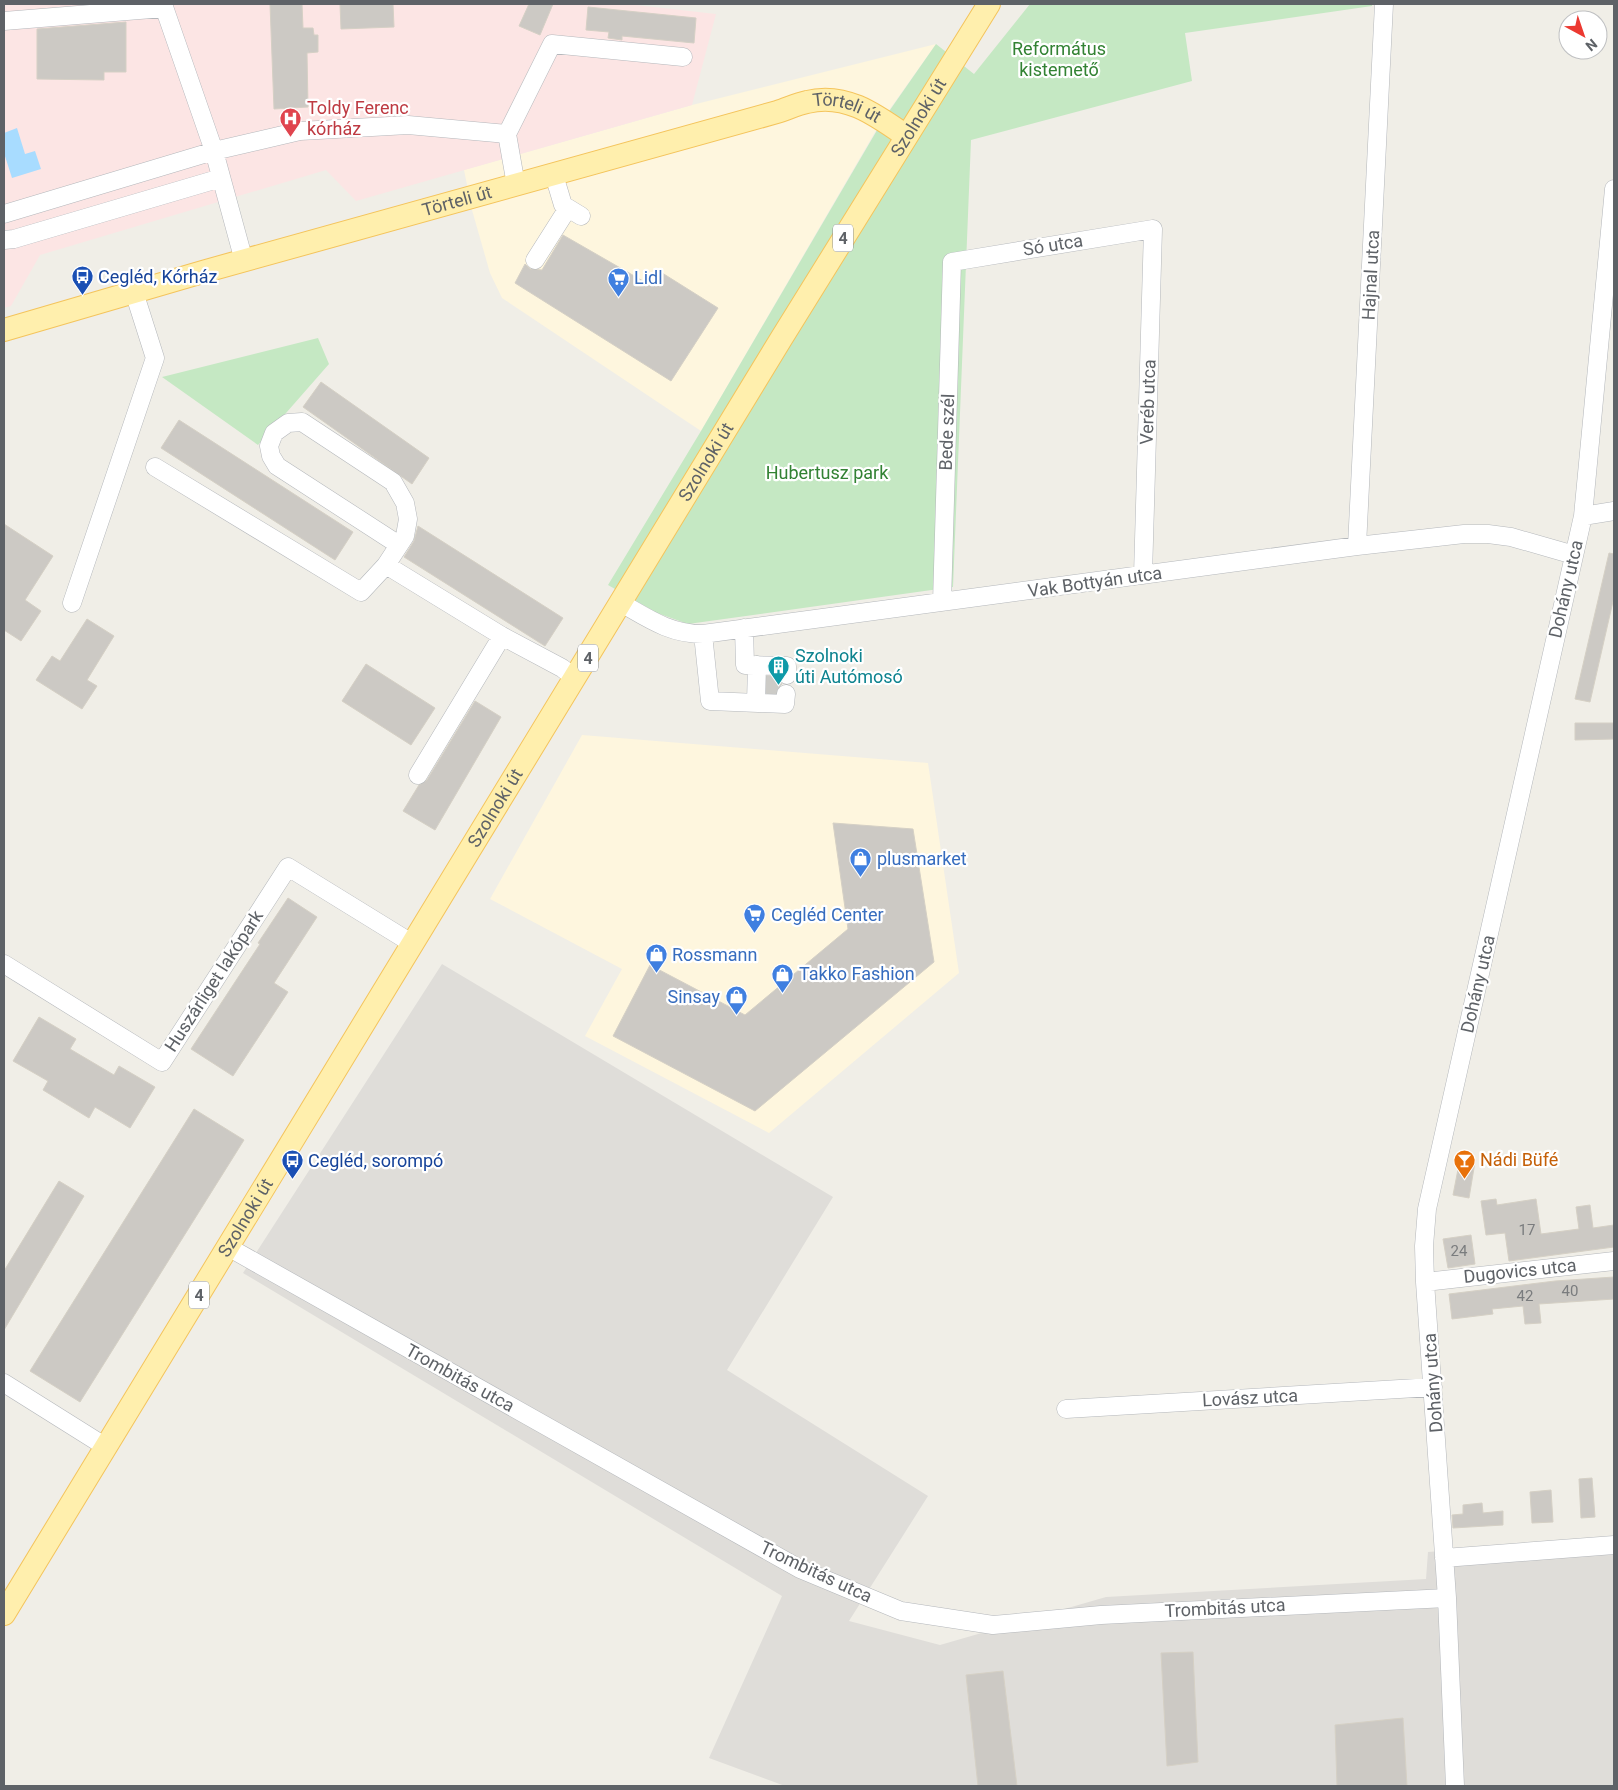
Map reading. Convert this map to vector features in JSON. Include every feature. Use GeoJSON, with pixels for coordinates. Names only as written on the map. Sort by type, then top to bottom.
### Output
{"type":"FeatureCollection","features":[{"type":"Feature","properties":{"kind":"main road","name":"Szolnoki út"},"geometry":{"type":"LineString","coordinates":[[4,1614],[620,603],[989,4]]}},
{"type":"Feature","properties":{"kind":"main road","name":"Törteli út"},"geometry":{"type":"LineString","coordinates":[[4,330],[244,260],[554,175],[808,102],[835,99],[856,105],[906,136]]}},
{"type":"Feature","properties":{"kind":"street","name":"Hajnal utca"},"geometry":{"type":"LineString","coordinates":[[1358,546],[1384,4]]}},
{"type":"Feature","properties":{"kind":"street"},"geometry":{"type":"LineString","coordinates":[[4,21],[164,6],[214,152],[244,260]]}},
{"type":"Feature","properties":{"kind":"street"},"geometry":{"type":"LineString","coordinates":[[516,185],[507,134],[552,44],[683,57]]}},
{"type":"Feature","properties":{"kind":"street"},"geometry":{"type":"LineString","coordinates":[[4,214],[214,152],[300,131],[408,125],[507,134]]}},
{"type":"Feature","properties":{"kind":"street"},"geometry":{"type":"LineString","coordinates":[[535,260],[575,212],[563,205],[554,175]]}},
{"type":"Feature","properties":{"kind":"street"},"geometry":{"type":"LineString","coordinates":[[7,243],[222,178]]}},
{"type":"Feature","properties":{"kind":"street","name":"Dohány utca"},"geometry":{"type":"LineString","coordinates":[[1455,1786],[1447,1598],[1425,1282],[1424,1246],[1427,1209],[1583,516],[1614,189]]}},
{"type":"Feature","properties":{"kind":"street","name":"Só utca"},"geometry":{"type":"LineString","coordinates":[[952,262],[1153,229]]}},
{"type":"Feature","properties":{"kind":"street","name":"Veréb utca"},"geometry":{"type":"LineString","coordinates":[[1143,575],[1153,229]]}},
{"type":"Feature","properties":{"kind":"street","name":"Bede szél"},"geometry":{"type":"LineString","coordinates":[[942,602],[952,262]]}},
{"type":"Feature","properties":{"kind":"street"},"geometry":{"type":"LineString","coordinates":[[72,603],[155,358],[134,292]]}},
{"type":"Feature","properties":{"kind":"street"},"geometry":{"type":"LineString","coordinates":[[155,466],[361,592],[386,565],[399,546],[405,536],[408,519],[405,503],[393,482],[302,422],[288,422],[274,434],[269,446],[271,456],[277,466],[399,546]]}},
{"type":"Feature","properties":{"kind":"street"},"geometry":{"type":"LineString","coordinates":[[1583,516],[1614,511]]}},
{"type":"Feature","properties":{"kind":"street","name":"Vak Bottyán utca"},"geometry":{"type":"LineString","coordinates":[[620,603],[672,630],[688,634],[703,634],[1358,546],[1464,534],[1488,534],[1511,537],[1574,555]]}},
{"type":"Feature","properties":{"kind":"street"},"geometry":{"type":"LineString","coordinates":[[386,565],[502,636],[562,668],[575,678]]}},
{"type":"Feature","properties":{"kind":"street"},"geometry":{"type":"LineString","coordinates":[[703,634],[710,701],[771,699],[772,670],[745,665],[744,628]]}},
{"type":"Feature","properties":{"kind":"street"},"geometry":{"type":"LineString","coordinates":[[418,775],[502,636]]}},
{"type":"Feature","properties":{"kind":"street","name":"Huszárliget lakópark"},"geometry":{"type":"LineString","coordinates":[[4,964],[162,1062],[288,867],[413,944]]}},
{"type":"Feature","properties":{"kind":"street","name":"Trombitás utca"},"geometry":{"type":"LineString","coordinates":[[228,1247],[800,1569],[901,1611],[993,1624],[1101,1614],[1447,1598]]}},
{"type":"Feature","properties":{"kind":"street","name":"Dugovics utca"},"geometry":{"type":"LineString","coordinates":[[1425,1282],[1614,1261]]}},
{"type":"Feature","properties":{"kind":"street"},"geometry":{"type":"LineString","coordinates":[[4,1383],[106,1447]]}},
{"type":"Feature","properties":{"kind":"street","name":"Lovász utca"},"geometry":{"type":"LineString","coordinates":[[1066,1408],[1433,1387]]}},
{"type":"Feature","properties":{"kind":"street"},"geometry":{"type":"LineString","coordinates":[[1444,1558],[1614,1544]]}},
{"type":"Feature","properties":{"kind":"shaded area","name":"Toldy Ferenc kórház"},"geometry":{"type":"Polygon","coordinates":[[[4,4],[627,4],[716,14],[692,105],[356,201],[326,170],[40,255],[11,306],[4,308],[4,4]]]}},
{"type":"Feature","properties":{"kind":"shaded area"},"geometry":{"type":"Polygon","coordinates":[[[936,44],[882,120],[701,431],[502,298],[490,273],[472,210],[464,170],[692,105],[936,44]]]}},
{"type":"Feature","properties":{"kind":"shaded area","name":"Cegléd Center"},"geometry":{"type":"Polygon","coordinates":[[[582,735],[928,763],[959,973],[769,1133],[585,1036],[622,969],[490,899],[582,735]]]}},
{"type":"Feature","properties":{"kind":"shaded area"},"geometry":{"type":"Polygon","coordinates":[[[442,964],[833,1197],[727,1370],[928,1496],[849,1621],[940,1645],[1106,1597],[1426,1579],[1428,1552],[1614,1538],[1614,1786],[785,1786],[709,1758],[782,1596],[243,1273],[442,964]]]}},
{"type":"Feature","properties":{"kind":"green space","name":"Hubertusz park"},"geometry":{"type":"Polygon","coordinates":[[[1030,4],[1372,4],[1372,6],[1185,33],[1192,81],[971,140],[953,587],[688,624],[657,613],[608,585],[701,431],[883,120],[936,44],[974,74],[1030,4]]]}},
{"type":"Feature","properties":{"kind":"green space"},"geometry":{"type":"Polygon","coordinates":[[[318,338],[329,364],[258,445],[162,377],[318,338]]]}},
{"type":"Feature","properties":{"kind":"water"},"geometry":{"type":"Polygon","coordinates":[[[17,128],[25,154],[35,151],[41,169],[12,178],[4,153],[4,133],[17,128]]]}},
{"type":"Feature","properties":{"kind":"building"},"geometry":{"type":"Polygon","coordinates":[[[270,4],[302,4],[303,28],[313,28],[314,35],[318,35],[318,52],[307,53],[308,107],[274,109],[270,4]]]}},
{"type":"Feature","properties":{"kind":"building"},"geometry":{"type":"Polygon","coordinates":[[[340,4],[393,4],[394,27],[341,29],[340,4]]]}},
{"type":"Feature","properties":{"kind":"building"},"geometry":{"type":"Polygon","coordinates":[[[529,4],[553,4],[540,35],[519,26],[529,4]]]}},
{"type":"Feature","properties":{"kind":"building"},"geometry":{"type":"Polygon","coordinates":[[[588,7],[696,18],[694,43],[622,36],[622,40],[608,38],[609,32],[586,30],[588,7]]]}},
{"type":"Feature","properties":{"kind":"building"},"geometry":{"type":"Polygon","coordinates":[[[126,22],[126,72],[104,72],[104,80],[37,79],[37,29],[126,22]]]}},
{"type":"Feature","properties":{"kind":"building","name":"Lidl"},"geometry":{"type":"Polygon","coordinates":[[[563,235],[650,285],[659,271],[718,308],[671,381],[515,283],[525,264],[530,269],[542,270],[563,235]]]}},
{"type":"Feature","properties":{"kind":"building"},"geometry":{"type":"Polygon","coordinates":[[[321,382],[429,458],[412,484],[303,407],[321,382]]]}},
{"type":"Feature","properties":{"kind":"building"},"geometry":{"type":"Polygon","coordinates":[[[179,420],[353,532],[335,560],[161,448],[179,420]]]}},
{"type":"Feature","properties":{"kind":"building"},"geometry":{"type":"Polygon","coordinates":[[[4,524],[53,556],[25,600],[41,611],[21,641],[4,630],[4,524]]]}},
{"type":"Feature","properties":{"kind":"building"},"geometry":{"type":"Polygon","coordinates":[[[418,526],[563,618],[545,646],[404,557],[414,541],[418,526]]]}},
{"type":"Feature","properties":{"kind":"building"},"geometry":{"type":"Polygon","coordinates":[[[1609,553],[1614,554],[1614,597],[1590,702],[1575,699],[1609,553]]]}},
{"type":"Feature","properties":{"kind":"building"},"geometry":{"type":"Polygon","coordinates":[[[87,619],[114,636],[87,680],[97,686],[82,709],[36,680],[52,656],[60,661],[87,619]]]}},
{"type":"Feature","properties":{"kind":"building"},"geometry":{"type":"Polygon","coordinates":[[[366,664],[435,708],[411,745],[342,701],[366,664]]]}},
{"type":"Feature","properties":{"kind":"building"},"geometry":{"type":"Polygon","coordinates":[[[767,676],[777,676],[782,684],[775,693],[767,693],[767,676]]]}},
{"type":"Feature","properties":{"kind":"building"},"geometry":{"type":"Polygon","coordinates":[[[475,701],[501,717],[435,830],[403,811],[419,785],[427,780],[475,701]]]}},
{"type":"Feature","properties":{"kind":"building"},"geometry":{"type":"Polygon","coordinates":[[[1575,723],[1614,723],[1614,739],[1575,740],[1575,723]]]}},
{"type":"Feature","properties":{"kind":"building"},"geometry":{"type":"Polygon","coordinates":[[[833,823],[913,829],[934,962],[755,1111],[613,1036],[650,965],[745,1015],[848,929],[833,823]]]}},
{"type":"Feature","properties":{"kind":"building"},"geometry":{"type":"Polygon","coordinates":[[[288,898],[317,917],[274,983],[288,992],[233,1076],[191,1049],[288,898]]]}},
{"type":"Feature","properties":{"kind":"building"},"geometry":{"type":"Polygon","coordinates":[[[39,1017],[76,1039],[70,1049],[114,1075],[119,1066],[155,1087],[130,1128],[95,1107],[89,1118],[43,1090],[48,1081],[13,1061],[39,1017]]]}},
{"type":"Feature","properties":{"kind":"building"},"geometry":{"type":"Polygon","coordinates":[[[194,1109],[244,1140],[80,1402],[30,1371],[194,1109]]]}},
{"type":"Feature","properties":{"kind":"building","name":"Nádi Büfé"},"geometry":{"type":"Polygon","coordinates":[[[1460,1159],[1475,1162],[1469,1198],[1453,1195],[1460,1159]]]}},
{"type":"Feature","properties":{"kind":"building"},"geometry":{"type":"Polygon","coordinates":[[[59,1181],[84,1196],[4,1330],[4,1271],[59,1181]]]}},
{"type":"Feature","properties":{"kind":"building"},"geometry":{"type":"Polygon","coordinates":[[[1496,1199],[1497,1205],[1536,1199],[1541,1234],[1579,1229],[1576,1207],[1590,1205],[1593,1228],[1614,1225],[1614,1247],[1509,1261],[1505,1233],[1486,1235],[1481,1201],[1496,1199]]]}},
{"type":"Feature","properties":{"kind":"building"},"geometry":{"type":"Polygon","coordinates":[[[1471,1235],[1475,1264],[1448,1268],[1443,1239],[1471,1235]]]}},
{"type":"Feature","properties":{"kind":"building"},"geometry":{"type":"Polygon","coordinates":[[[1614,1277],[1614,1299],[1539,1304],[1541,1323],[1525,1324],[1523,1306],[1492,1309],[1493,1314],[1452,1319],[1449,1294],[1555,1281],[1614,1277]]]}},
{"type":"Feature","properties":{"kind":"building"},"geometry":{"type":"Polygon","coordinates":[[[1592,1478],[1595,1517],[1581,1518],[1579,1479],[1592,1478]]]}},
{"type":"Feature","properties":{"kind":"building"},"geometry":{"type":"Polygon","coordinates":[[[1551,1490],[1553,1522],[1532,1523],[1530,1492],[1551,1490]]]}},
{"type":"Feature","properties":{"kind":"building"},"geometry":{"type":"Polygon","coordinates":[[[1482,1503],[1483,1513],[1503,1511],[1503,1525],[1453,1528],[1452,1515],[1463,1514],[1463,1505],[1482,1503]]]}},
{"type":"Feature","properties":{"kind":"building"},"geometry":{"type":"Polygon","coordinates":[[[1193,1652],[1198,1762],[1167,1766],[1161,1653],[1193,1652]]]}},
{"type":"Feature","properties":{"kind":"building"},"geometry":{"type":"Polygon","coordinates":[[[1003,1671],[1017,1786],[978,1786],[966,1675],[1003,1671]]]}},
{"type":"Feature","properties":{"kind":"building"},"geometry":{"type":"Polygon","coordinates":[[[1403,1718],[1407,1786],[1337,1786],[1335,1725],[1403,1718]]]}},
{"type":"Feature","properties":{"kind":"tunnel"},"geometry":{"type":"LineString","coordinates":[[771,694],[772,675]]}},
{"type":"Feature","properties":{"kind":"place","name":"Toldy Ferenc kórház"},"geometry":{"type":"Point","coordinates":[291,137]}},
{"type":"Feature","properties":{"kind":"place","name":"Cegléd, Kórház"},"geometry":{"type":"Point","coordinates":[82,296]}},
{"type":"Feature","properties":{"kind":"place","name":"Lidl"},"geometry":{"type":"Point","coordinates":[618,297]}},
{"type":"Feature","properties":{"kind":"place","name":"Szolnoki úti Autómosó"},"geometry":{"type":"Point","coordinates":[779,685]}},
{"type":"Feature","properties":{"kind":"place","name":"plusmarket"},"geometry":{"type":"Point","coordinates":[861,878]}},
{"type":"Feature","properties":{"kind":"place","name":"Cegléd Center"},"geometry":{"type":"Point","coordinates":[755,934]}},
{"type":"Feature","properties":{"kind":"place","name":"Rossmann"},"geometry":{"type":"Point","coordinates":[656,974]}},
{"type":"Feature","properties":{"kind":"place","name":"Takko Fashion"},"geometry":{"type":"Point","coordinates":[783,993]}},
{"type":"Feature","properties":{"kind":"place","name":"Sinsay"},"geometry":{"type":"Point","coordinates":[736,1016]}},
{"type":"Feature","properties":{"kind":"place","name":"Nádi Büfé"},"geometry":{"type":"Point","coordinates":[1464,1179]}},
{"type":"Feature","properties":{"kind":"place","name":"Cegléd, sorompó"},"geometry":{"type":"Point","coordinates":[292,1180]}},
{"type":"Feature","properties":{"kind":"park label","name":"Református kistemető"},"geometry":{"type":"Point","coordinates":[1059,59]}}]}
